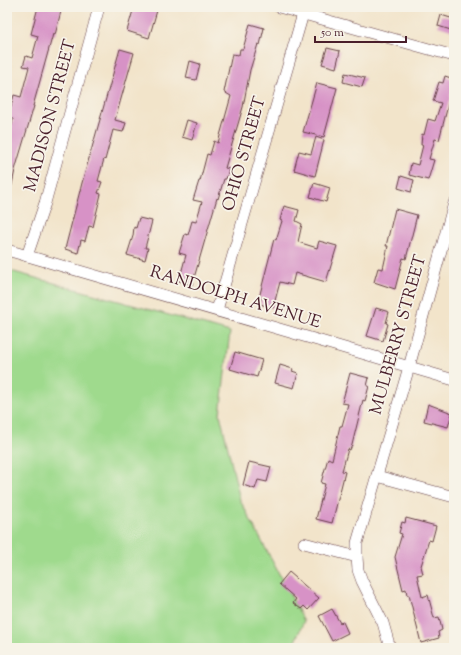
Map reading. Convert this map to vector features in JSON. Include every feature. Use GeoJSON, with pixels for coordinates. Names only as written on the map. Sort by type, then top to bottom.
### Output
{"type":"FeatureCollection","features":[{"type":"Feature","properties":{"kind":"street","name":"MADISON STREET"},"geometry":{"type":"LineString","coordinates":[[27,256],[45,203],[99,7]]}},
{"type":"Feature","properties":{"kind":"street"},"geometry":{"type":"LineString","coordinates":[[279,7],[304,10],[454,56]]}},
{"type":"Feature","properties":{"kind":"street","name":"OHIO STREET"},"geometry":{"type":"LineString","coordinates":[[217,310],[304,10]]}},
{"type":"Feature","properties":{"kind":"street","name":"MULBERRY STREET"},"geometry":{"type":"LineString","coordinates":[[356,557],[357,544],[409,367],[454,203]]}},
{"type":"Feature","properties":{"kind":"street","name":"RANDOLPH AVENUE"},"geometry":{"type":"LineString","coordinates":[[7,250],[454,380]]}},
{"type":"Feature","properties":{"kind":"street"},"geometry":{"type":"LineString","coordinates":[[377,476],[454,497]]}},
{"type":"Feature","properties":{"kind":"street"},"geometry":{"type":"LineString","coordinates":[[304,543],[356,557],[362,582],[383,623],[390,648]]}},
{"type":"Feature","properties":{"kind":"green space"},"geometry":{"type":"Polygon","coordinates":[[[7,270],[230,332],[220,414],[240,500],[304,621],[292,648],[7,648],[7,270]]]}},
{"type":"Feature","properties":{"kind":"building"},"geometry":{"type":"Polygon","coordinates":[[[38,7],[62,7],[55,35],[53,34],[11,189],[7,188],[7,149],[13,119],[8,118],[14,95],[21,97],[29,67],[23,66],[26,56],[32,58],[38,36],[31,34],[38,7]]]}},
{"type":"Feature","properties":{"kind":"building"},"geometry":{"type":"Polygon","coordinates":[[[134,7],[158,7],[149,38],[127,31],[134,7]]]}},
{"type":"Feature","properties":{"kind":"building"},"geometry":{"type":"Polygon","coordinates":[[[441,15],[454,19],[454,31],[438,26],[441,15]]]}},
{"type":"Feature","properties":{"kind":"building"},"geometry":{"type":"Polygon","coordinates":[[[250,24],[264,28],[260,45],[258,44],[250,70],[243,107],[225,168],[229,169],[226,179],[224,179],[218,199],[217,198],[192,285],[179,281],[186,255],[179,253],[185,234],[188,235],[192,221],[196,222],[202,202],[193,200],[207,154],[210,155],[214,141],[218,143],[231,96],[224,92],[232,54],[239,55],[240,49],[243,49],[250,24]]]}},
{"type":"Feature","properties":{"kind":"building"},"geometry":{"type":"Polygon","coordinates":[[[327,48],[340,51],[336,68],[322,64],[327,48]]]}},
{"type":"Feature","properties":{"kind":"building"},"geometry":{"type":"Polygon","coordinates":[[[120,49],[134,53],[115,120],[126,123],[123,132],[113,130],[98,181],[102,182],[98,193],[101,194],[93,227],[89,226],[85,241],[81,240],[78,253],[65,249],[120,49]]]}},
{"type":"Feature","properties":{"kind":"building"},"geometry":{"type":"Polygon","coordinates":[[[190,61],[200,64],[196,80],[186,78],[190,61]]]}},
{"type":"Feature","properties":{"kind":"building"},"geometry":{"type":"Polygon","coordinates":[[[345,73],[365,78],[362,87],[343,82],[345,73]]]}},
{"type":"Feature","properties":{"kind":"building"},"geometry":{"type":"Polygon","coordinates":[[[445,76],[454,79],[453,86],[439,140],[435,139],[429,159],[434,160],[428,180],[409,175],[411,163],[418,165],[423,145],[421,145],[422,134],[424,135],[428,119],[435,121],[441,103],[433,101],[439,82],[443,83],[445,76]]]}},
{"type":"Feature","properties":{"kind":"building"},"geometry":{"type":"Polygon","coordinates":[[[317,83],[337,88],[324,137],[303,132],[317,83]]]}},
{"type":"Feature","properties":{"kind":"building"},"geometry":{"type":"Polygon","coordinates":[[[187,120],[197,123],[192,140],[182,137],[187,120]]]}},
{"type":"Feature","properties":{"kind":"building"},"geometry":{"type":"Polygon","coordinates":[[[316,137],[324,140],[315,176],[294,170],[299,151],[311,154],[316,137]]]}},
{"type":"Feature","properties":{"kind":"building"},"geometry":{"type":"Polygon","coordinates":[[[401,176],[414,180],[411,192],[398,188],[401,176]]]}},
{"type":"Feature","properties":{"kind":"building"},"geometry":{"type":"Polygon","coordinates":[[[314,183],[330,188],[326,202],[310,197],[314,183]]]}},
{"type":"Feature","properties":{"kind":"building"},"geometry":{"type":"Polygon","coordinates":[[[284,206],[299,210],[296,221],[302,224],[298,242],[317,248],[319,241],[337,246],[326,282],[295,273],[292,285],[280,282],[273,308],[260,304],[261,298],[259,298],[274,239],[276,240],[282,221],[280,220],[284,206]]]}},
{"type":"Feature","properties":{"kind":"building"},"geometry":{"type":"Polygon","coordinates":[[[395,209],[417,215],[406,259],[403,258],[395,289],[374,282],[378,268],[383,269],[388,246],[386,246],[395,209]]]}},
{"type":"Feature","properties":{"kind":"building"},"geometry":{"type":"Polygon","coordinates":[[[139,218],[152,221],[145,248],[148,248],[145,260],[127,255],[133,236],[134,227],[136,228],[139,218]]]}},
{"type":"Feature","properties":{"kind":"building"},"geometry":{"type":"Polygon","coordinates":[[[376,308],[389,312],[386,323],[388,324],[383,341],[367,336],[376,308]]]}},
{"type":"Feature","properties":{"kind":"building"},"geometry":{"type":"Polygon","coordinates":[[[235,352],[262,360],[257,377],[230,369],[235,352]]]}},
{"type":"Feature","properties":{"kind":"building"},"geometry":{"type":"Polygon","coordinates":[[[280,365],[293,369],[292,371],[298,373],[294,388],[275,383],[280,365]]]}},
{"type":"Feature","properties":{"kind":"building"},"geometry":{"type":"Polygon","coordinates":[[[350,373],[369,378],[367,386],[369,386],[365,401],[363,400],[352,445],[350,450],[348,449],[342,471],[345,472],[332,523],[316,519],[325,484],[321,483],[328,458],[332,460],[340,426],[342,426],[348,404],[342,403],[350,373]]]}},
{"type":"Feature","properties":{"kind":"building"},"geometry":{"type":"Polygon","coordinates":[[[428,404],[452,413],[448,427],[424,421],[428,404]]]}},
{"type":"Feature","properties":{"kind":"building"},"geometry":{"type":"Polygon","coordinates":[[[249,462],[271,467],[267,482],[258,480],[255,489],[243,485],[249,462]]]}},
{"type":"Feature","properties":{"kind":"building"},"geometry":{"type":"Polygon","coordinates":[[[406,518],[436,526],[432,541],[429,540],[421,566],[423,574],[417,575],[422,597],[428,595],[434,618],[439,617],[442,630],[438,632],[439,638],[421,643],[409,595],[407,595],[406,589],[403,590],[395,557],[402,534],[399,533],[402,522],[405,523],[406,518]]]}},
{"type":"Feature","properties":{"kind":"building"},"geometry":{"type":"Polygon","coordinates":[[[289,572],[319,598],[308,610],[304,606],[301,609],[293,603],[296,599],[279,584],[289,572]]]}},
{"type":"Feature","properties":{"kind":"building"},"geometry":{"type":"Polygon","coordinates":[[[332,609],[340,623],[343,622],[348,633],[332,641],[319,616],[332,609]]]}}]}
